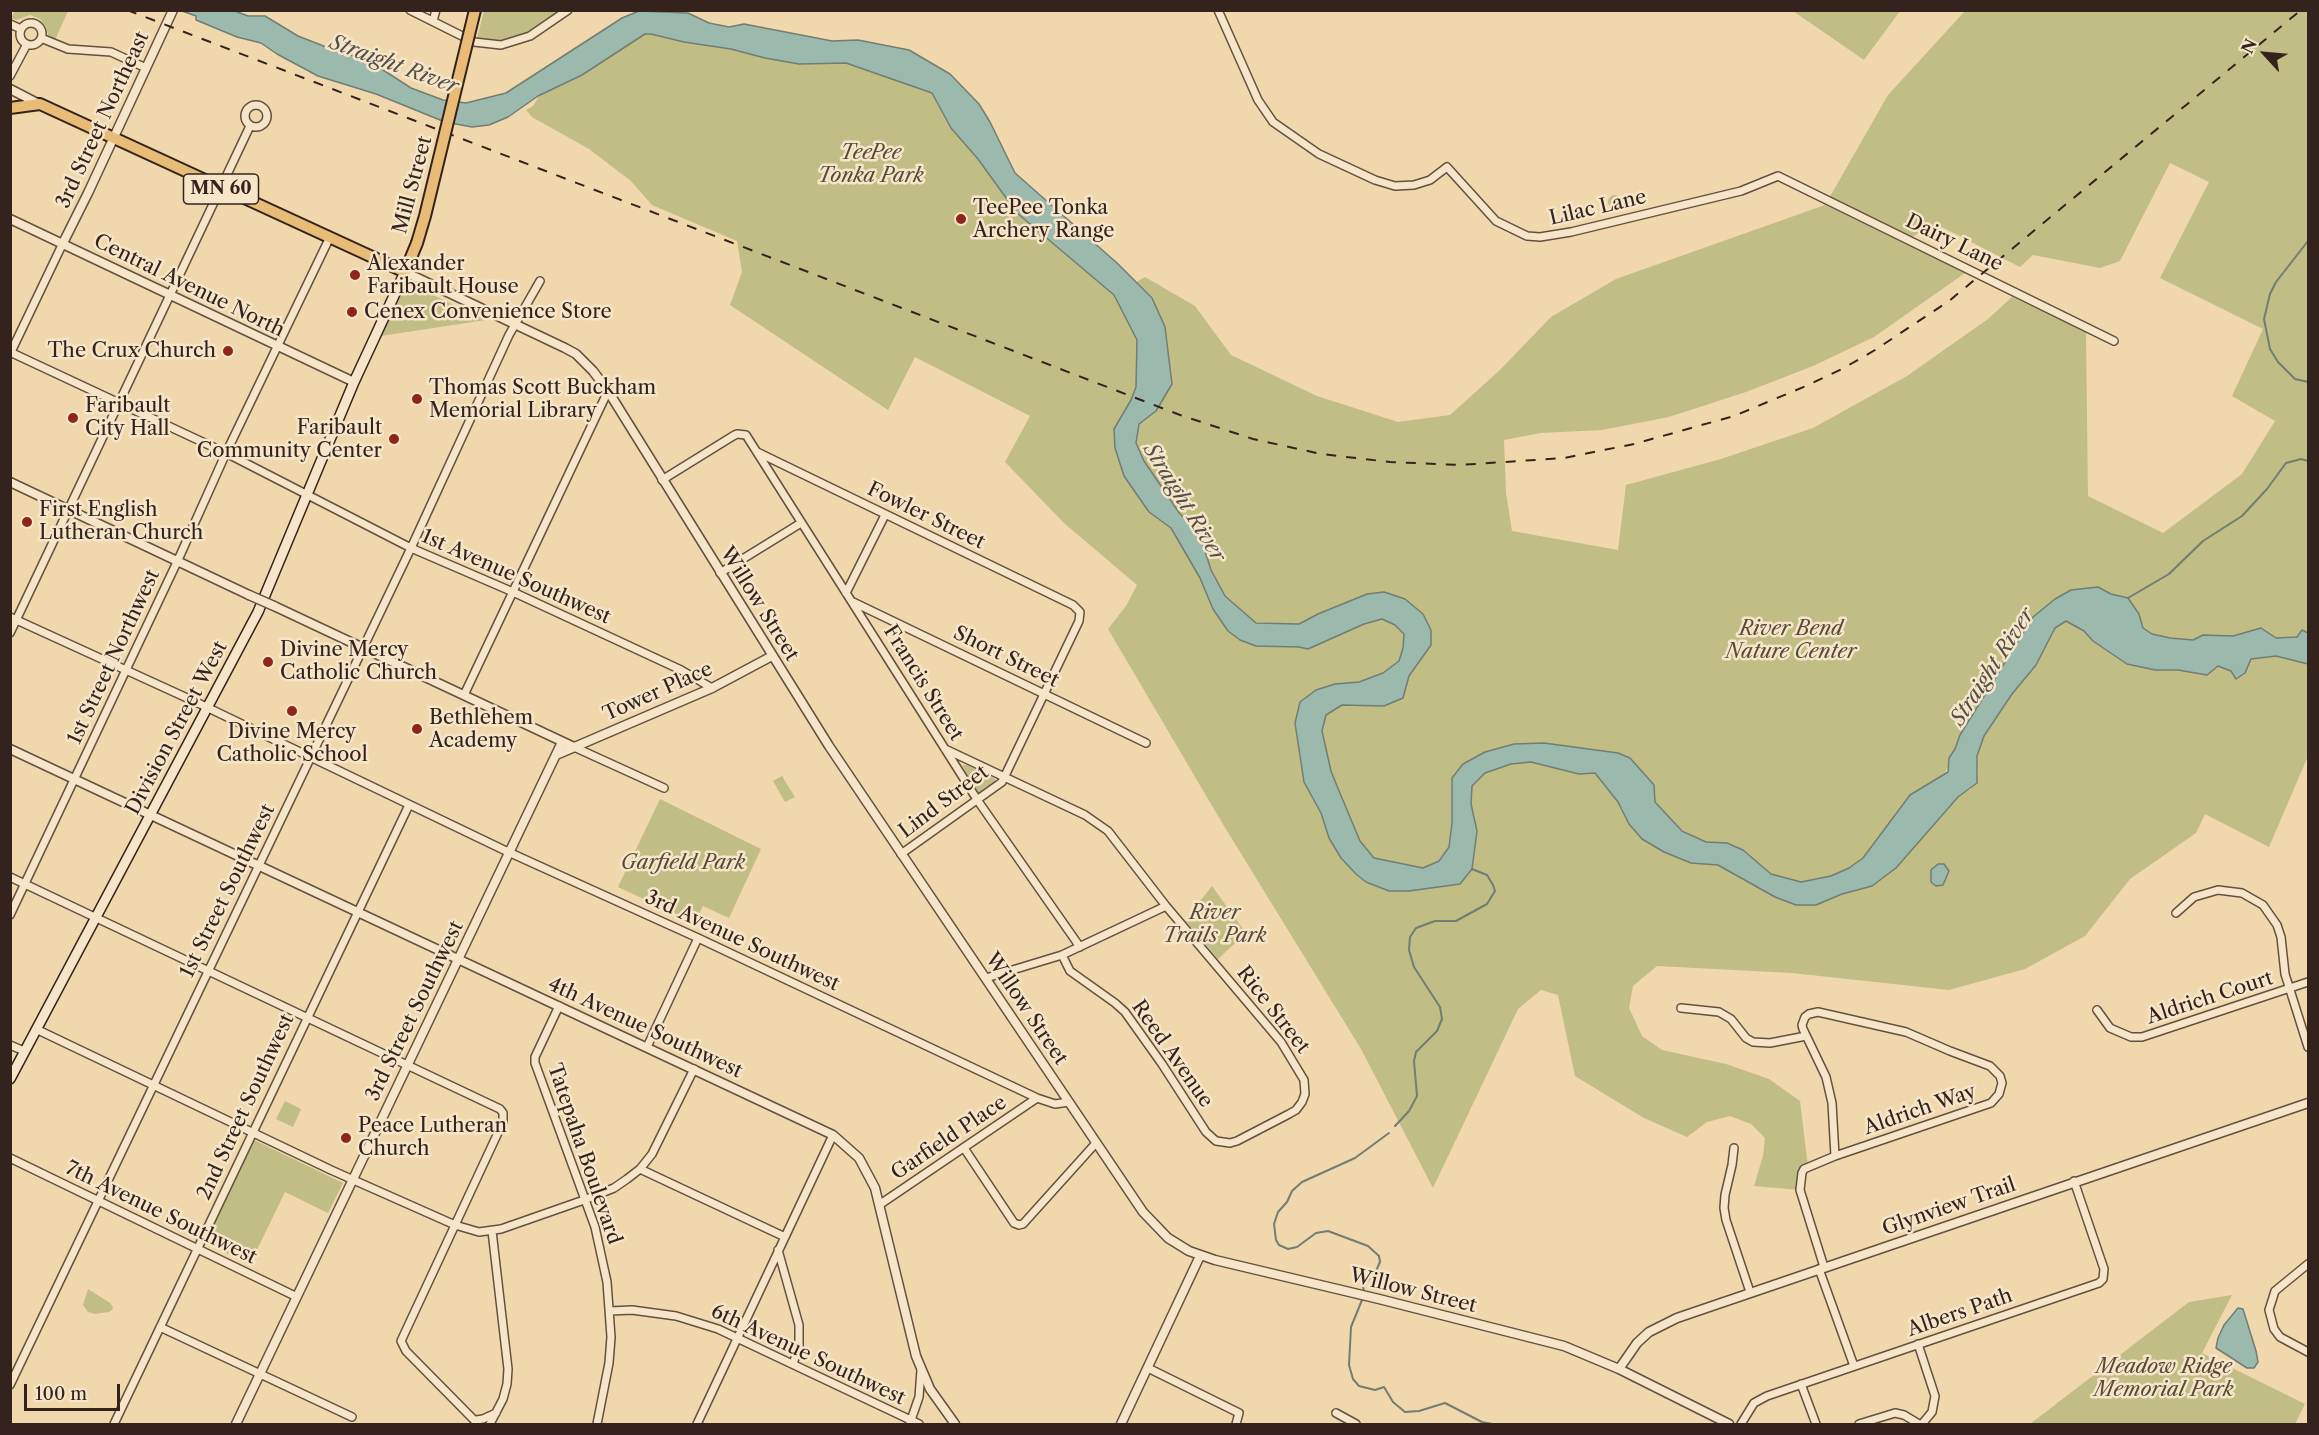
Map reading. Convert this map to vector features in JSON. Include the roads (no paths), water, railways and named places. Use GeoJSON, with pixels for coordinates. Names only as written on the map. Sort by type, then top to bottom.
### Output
{"type":"FeatureCollection","features":[{"type":"Feature","properties":{"kind":"main road","name":"Mill Street"},"geometry":{"type":"LineString","coordinates":[[405,272],[425,216],[475,10]]}},
{"type":"Feature","properties":{"kind":"main road","name":"MN 60"},"geometry":{"type":"LineString","coordinates":[[40,104],[405,272]]}},
{"type":"Feature","properties":{"kind":"main road"},"geometry":{"type":"LineString","coordinates":[[10,108],[40,104]]}},
{"type":"Feature","properties":{"kind":"main road","name":"Division Street West"},"geometry":{"type":"LineString","coordinates":[[10,1079],[258,612],[354,382],[405,272]]}},
{"type":"Feature","properties":{"kind":"street","name":"3rd Street Northeast"},"geometry":{"type":"LineString","coordinates":[[63,243],[173,10]]}},
{"type":"Feature","properties":{"kind":"street"},"geometry":{"type":"LineString","coordinates":[[410,10],[474,42],[501,45],[530,36],[568,10]]}},
{"type":"Feature","properties":{"kind":"street"},"geometry":{"type":"LineString","coordinates":[[433,21],[436,10]]}},
{"type":"Feature","properties":{"kind":"street","name":"Lilac Lane"},"geometry":{"type":"LineString","coordinates":[[1218,10],[1258,100],[1273,122],[1319,154],[1395,186],[1414,185],[1430,180],[1447,167],[1496,221],[1527,236],[1540,237],[1571,232],[1741,192],[1778,176]]}},
{"type":"Feature","properties":{"kind":"street"},"geometry":{"type":"LineString","coordinates":[[27,23],[35,24],[41,29],[41,38],[36,44],[27,44],[20,37],[21,28],[27,23]]}},
{"type":"Feature","properties":{"kind":"street"},"geometry":{"type":"LineString","coordinates":[[10,24],[21,28]]}},
{"type":"Feature","properties":{"kind":"street"},"geometry":{"type":"LineString","coordinates":[[41,38],[68,49],[111,52],[146,68]]}},
{"type":"Feature","properties":{"kind":"street"},"geometry":{"type":"LineString","coordinates":[[10,76],[27,44]]}},
{"type":"Feature","properties":{"kind":"street"},"geometry":{"type":"LineString","coordinates":[[10,89],[40,104]]}},
{"type":"Feature","properties":{"kind":"street"},"geometry":{"type":"LineString","coordinates":[[10,633],[14,619],[250,126]]}},
{"type":"Feature","properties":{"kind":"street","name":"Dairy Lane"},"geometry":{"type":"LineString","coordinates":[[1778,176],[2114,341]]}},
{"type":"Feature","properties":{"kind":"street","name":"Central Avenue North"},"geometry":{"type":"LineString","coordinates":[[10,219],[354,382]]}},
{"type":"Feature","properties":{"kind":"street","name":"1st Street Northwest"},"geometry":{"type":"LineString","coordinates":[[10,915],[178,560],[226,453],[330,237]]}},
{"type":"Feature","properties":{"kind":"street"},"geometry":{"type":"LineString","coordinates":[[11,353],[63,243]]}},
{"type":"Feature","properties":{"kind":"street","name":"Willow Street"},"geometry":{"type":"LineString","coordinates":[[405,272],[576,354],[593,371],[608,391],[829,746],[1096,1143],[1155,1225],[1178,1245],[1200,1256],[1547,1341],[1619,1369],[1729,1425]]}},
{"type":"Feature","properties":{"kind":"street","name":"1st Street Southwest"},"geometry":{"type":"LineString","coordinates":[[10,1385],[411,548],[514,325],[540,281]]}},
{"type":"Feature","properties":{"kind":"street","name":"1st Avenue Southwest"},"geometry":{"type":"LineString","coordinates":[[11,353],[226,453],[411,548],[513,592],[681,670],[712,688]]}},
{"type":"Feature","properties":{"kind":"street"},"geometry":{"type":"LineString","coordinates":[[464,695],[608,391]]}},
{"type":"Feature","properties":{"kind":"street","name":"Francis Street"},"geometry":{"type":"LineString","coordinates":[[662,480],[733,435],[746,435],[978,801],[1080,947]]}},
{"type":"Feature","properties":{"kind":"street","name":"Fowler Street"},"geometry":{"type":"LineString","coordinates":[[757,452],[1073,605],[1080,612]]}},
{"type":"Feature","properties":{"kind":"street"},"geometry":{"type":"LineString","coordinates":[[10,482],[664,789]]}},
{"type":"Feature","properties":{"kind":"street"},"geometry":{"type":"LineString","coordinates":[[846,593],[885,515]]}},
{"type":"Feature","properties":{"kind":"street"},"geometry":{"type":"LineString","coordinates":[[720,573],[801,523]]}},
{"type":"Feature","properties":{"kind":"street","name":"Short Street"},"geometry":{"type":"LineString","coordinates":[[851,601],[1146,743]]}},
{"type":"Feature","properties":{"kind":"street","name":"Lind Street"},"geometry":{"type":"LineString","coordinates":[[901,854],[997,787],[1005,777],[1079,621],[1080,612]]}},
{"type":"Feature","properties":{"kind":"street","name":"3rd Avenue Southwest"},"geometry":{"type":"LineString","coordinates":[[14,619],[311,756],[409,805],[1037,1098],[1055,1104],[1069,1102]]}},
{"type":"Feature","properties":{"kind":"street","name":"Tower Place"},"geometry":{"type":"LineString","coordinates":[[556,755],[712,688],[772,656]]}},
{"type":"Feature","properties":{"kind":"street","name":"3rd Street Southwest"},"geometry":{"type":"LineString","coordinates":[[236,1425],[562,742]]}},
{"type":"Feature","properties":{"kind":"street","name":"4th Avenue Southwest"},"geometry":{"type":"LineString","coordinates":[[10,749],[357,913],[458,957],[833,1135],[859,1158],[875,1188],[911,1341],[930,1389],[955,1425]]}},
{"type":"Feature","properties":{"kind":"street","name":"Rice Street"},"geometry":{"type":"LineString","coordinates":[[945,749],[1097,822],[1118,842],[1166,906],[1276,1036],[1301,1074],[1305,1087],[1302,1102],[1296,1110],[1237,1141],[1223,1143],[1210,1137],[1206,1132]]}},
{"type":"Feature","properties":{"kind":"street","name":"2nd Street Southwest"},"geometry":{"type":"LineString","coordinates":[[114,1425],[409,805]]}},
{"type":"Feature","properties":{"kind":"street"},"geometry":{"type":"LineString","coordinates":[[10,877],[500,1109],[503,1113],[503,1122],[401,1341],[402,1345],[477,1423],[496,1412]]}},
{"type":"Feature","properties":{"kind":"street"},"geometry":{"type":"LineString","coordinates":[[2176,913],[2194,897],[2206,892],[2230,890],[2253,898],[2263,905],[2277,925],[2281,937],[2289,989],[2308,1047]]}},
{"type":"Feature","properties":{"kind":"street"},"geometry":{"type":"LineString","coordinates":[[986,978],[1062,955],[1166,906]]}},
{"type":"Feature","properties":{"kind":"street"},"geometry":{"type":"LineString","coordinates":[[647,1047],[698,938]]}},
{"type":"Feature","properties":{"kind":"street","name":"Reed Avenue"},"geometry":{"type":"LineString","coordinates":[[1062,955],[1070,971],[1125,1012],[1206,1132]]}},
{"type":"Feature","properties":{"kind":"street","name":"Aldrich Court"},"geometry":{"type":"LineString","coordinates":[[2097,1010],[2110,1028],[2131,1037],[2142,1037],[2308,982]]}},
{"type":"Feature","properties":{"kind":"street","name":"Tatepaha Boulevard"},"geometry":{"type":"LineString","coordinates":[[559,1006],[537,1051],[535,1063],[602,1254],[610,1311],[609,1363],[597,1425]]}},
{"type":"Feature","properties":{"kind":"street"},"geometry":{"type":"LineString","coordinates":[[1681,1008],[1719,1012],[1731,1019],[1740,1032],[1753,1042],[1770,1042],[1806,1036]]}},
{"type":"Feature","properties":{"kind":"street","name":"Aldrich Way"},"geometry":{"type":"LineString","coordinates":[[1834,1156],[1830,1090],[1806,1036],[1803,1021],[1809,1014],[1893,1028],[1996,1070],[2001,1083],[1999,1094],[1991,1103],[1834,1156],[1808,1167],[1802,1173],[1802,1202],[1821,1268],[1854,1366]]}},
{"type":"Feature","properties":{"kind":"street"},"geometry":{"type":"LineString","coordinates":[[36,1029],[352,1180],[467,1230],[492,1231],[614,1188],[640,1169],[652,1154],[664,1134],[694,1069]]}},
{"type":"Feature","properties":{"kind":"street"},"geometry":{"type":"LineString","coordinates":[[10,1045],[24,1051]]}},
{"type":"Feature","properties":{"kind":"street","name":"Garfield Place"},"geometry":{"type":"LineString","coordinates":[[879,1205],[1037,1098]]}},
{"type":"Feature","properties":{"kind":"street","name":"Glynview Trail"},"geometry":{"type":"LineString","coordinates":[[1619,1369],[1637,1343],[1663,1324],[1750,1292],[2308,1103]]}},
{"type":"Feature","properties":{"kind":"street"},"geometry":{"type":"LineString","coordinates":[[697,1425],[833,1135]]}},
{"type":"Feature","properties":{"kind":"street"},"geometry":{"type":"LineString","coordinates":[[964,1148],[1014,1224],[1019,1225],[1023,1224],[1096,1143]]}},
{"type":"Feature","properties":{"kind":"street"},"geometry":{"type":"LineString","coordinates":[[1734,1148],[1724,1208],[1750,1292]]}},
{"type":"Feature","properties":{"kind":"street","name":"7th Avenue Southwest"},"geometry":{"type":"LineString","coordinates":[[10,1158],[297,1297]]}},
{"type":"Feature","properties":{"kind":"street"},"geometry":{"type":"LineString","coordinates":[[640,1169],[784,1237]]}},
{"type":"Feature","properties":{"kind":"street","name":"Albers Path"},"geometry":{"type":"LineString","coordinates":[[1741,1425],[1749,1409],[1760,1399],[2099,1282],[2103,1279],[2104,1269],[2074,1181]]}},
{"type":"Feature","properties":{"kind":"street"},"geometry":{"type":"LineString","coordinates":[[490,1425],[507,1384],[508,1369],[492,1231]]}},
{"type":"Feature","properties":{"kind":"street"},"geometry":{"type":"LineString","coordinates":[[778,1250],[799,1325],[799,1346],[793,1364]]}},
{"type":"Feature","properties":{"kind":"street"},"geometry":{"type":"LineString","coordinates":[[1121,1425],[1200,1256]]}},
{"type":"Feature","properties":{"kind":"street"},"geometry":{"type":"LineString","coordinates":[[2308,1264],[2275,1291],[2269,1310],[2274,1329],[2280,1336],[2308,1352]]}},
{"type":"Feature","properties":{"kind":"street","name":"6th Avenue Southwest"},"geometry":{"type":"LineString","coordinates":[[610,1311],[632,1310],[676,1316],[718,1329],[910,1423],[919,1425]]}},
{"type":"Feature","properties":{"kind":"street"},"geometry":{"type":"LineString","coordinates":[[160,1327],[352,1418]]}},
{"type":"Feature","properties":{"kind":"street"},"geometry":{"type":"LineString","coordinates":[[1859,1425],[1895,1413],[1904,1415],[1921,1425],[1932,1412],[1935,1396],[1918,1344]]}},
{"type":"Feature","properties":{"kind":"street"},"geometry":{"type":"LineString","coordinates":[[1148,1368],[1239,1413],[1236,1425]]}},
{"type":"Feature","properties":{"kind":"street"},"geometry":{"type":"LineString","coordinates":[[910,1423],[919,1397],[921,1370]]}},
{"type":"Feature","properties":{"kind":"street"},"geometry":{"type":"LineString","coordinates":[[1801,1384],[1816,1425]]}},
{"type":"Feature","properties":{"kind":"street"},"geometry":{"type":"LineString","coordinates":[[1336,1413],[1356,1425]]}},
{"type":"Feature","properties":{"kind":"waterway"},"geometry":{"type":"LineString","coordinates":[[2308,241],[2276,282],[2270,294],[2264,319],[2270,349],[2278,362],[2295,379],[2308,382]]}},
{"type":"Feature","properties":{"kind":"waterway"},"geometry":{"type":"LineString","coordinates":[[2128,598],[2169,574],[2203,541],[2242,516],[2267,489],[2286,463],[2301,459],[2308,461]]}},
{"type":"Feature","properties":{"kind":"waterway"},"geometry":{"type":"LineString","coordinates":[[1395,1126],[1409,1111],[1417,1096],[1414,1061],[1416,1052],[1437,1031],[1442,1019],[1440,1007],[1414,967],[1409,950],[1410,937],[1416,928],[1435,921],[1456,921],[1487,904],[1495,891],[1493,885],[1487,875],[1472,869]]}},
{"type":"Feature","properties":{"kind":"waterway"},"geometry":{"type":"LineString","coordinates":[[1364,1292],[1363,1286],[1376,1271],[1380,1262],[1379,1256],[1368,1246],[1328,1231],[1316,1233],[1297,1247],[1288,1249],[1279,1245],[1276,1240],[1274,1224],[1278,1212],[1287,1202],[1292,1191],[1302,1182],[1355,1158],[1389,1133]]}},
{"type":"Feature","properties":{"kind":"waterway"},"geometry":{"type":"LineString","coordinates":[[1362,1300],[1351,1327],[1349,1365],[1353,1379],[1359,1386],[1375,1390],[1384,1387],[1393,1402],[1405,1412],[1419,1411],[1445,1403],[1482,1422],[1492,1424]]}},
{"type":"Feature","properties":{"kind":"railway"},"geometry":{"type":"LineString","coordinates":[[127,10],[1180,415],[1253,439],[1321,454],[1390,462],[1460,465],[1564,458],[1634,444],[1734,416],[1842,369],[1949,301],[2301,10]]}},
{"type":"Feature","properties":{"kind":"place","name":"TeePee Tonka Archery Range"},"geometry":{"type":"Point","coordinates":[961,219]}},
{"type":"Feature","properties":{"kind":"place","name":"Alexander Faribault House"},"geometry":{"type":"Point","coordinates":[355,275]}},
{"type":"Feature","properties":{"kind":"place","name":"Cenex Convenience Store"},"geometry":{"type":"Point","coordinates":[352,312]}},
{"type":"Feature","properties":{"kind":"place","name":"The Crux Church"},"geometry":{"type":"Point","coordinates":[228,351]}},
{"type":"Feature","properties":{"kind":"place","name":"Thomas Scott Buckham Memorial Library"},"geometry":{"type":"Point","coordinates":[417,399]}},
{"type":"Feature","properties":{"kind":"place","name":"Faribault City Hall"},"geometry":{"type":"Point","coordinates":[73,418]}},
{"type":"Feature","properties":{"kind":"place","name":"Faribault Community Center"},"geometry":{"type":"Point","coordinates":[394,439]}},
{"type":"Feature","properties":{"kind":"place","name":"First English Lutheran Church"},"geometry":{"type":"Point","coordinates":[27,522]}},
{"type":"Feature","properties":{"kind":"place","name":"Divine Mercy Catholic Church"},"geometry":{"type":"Point","coordinates":[268,662]}},
{"type":"Feature","properties":{"kind":"place","name":"Divine Mercy Catholic School"},"geometry":{"type":"Point","coordinates":[292,711]}},
{"type":"Feature","properties":{"kind":"place","name":"Bethlehem Academy"},"geometry":{"type":"Point","coordinates":[417,729]}},
{"type":"Feature","properties":{"kind":"place","name":"Peace Lutheran Church"},"geometry":{"type":"Point","coordinates":[346,1138]}},
{"type":"Feature","properties":{"kind":"water label","name":"Straight River"},"geometry":{"type":"Point","coordinates":[394,65]}},
{"type":"Feature","properties":{"kind":"water label","name":"Straight River"},"geometry":{"type":"Point","coordinates":[1184,503]}},
{"type":"Feature","properties":{"kind":"water label","name":"Straight River"},"geometry":{"type":"Point","coordinates":[1993,667]}},
{"type":"Feature","properties":{"kind":"park label","name":"TeePee Tonka Park"},"geometry":{"type":"Point","coordinates":[871,164]}},
{"type":"Feature","properties":{"kind":"park label","name":"River Bend Nature Center"},"geometry":{"type":"Point","coordinates":[1791,640]}},
{"type":"Feature","properties":{"kind":"park label","name":"Garfield Park"},"geometry":{"type":"Point","coordinates":[683,863]}},
{"type":"Feature","properties":{"kind":"park label","name":"River Trails Park"},"geometry":{"type":"Point","coordinates":[1215,924]}},
{"type":"Feature","properties":{"kind":"park label","name":"Meadow Ridge Memorial Park"},"geometry":{"type":"Point","coordinates":[2164,1378]}}]}
